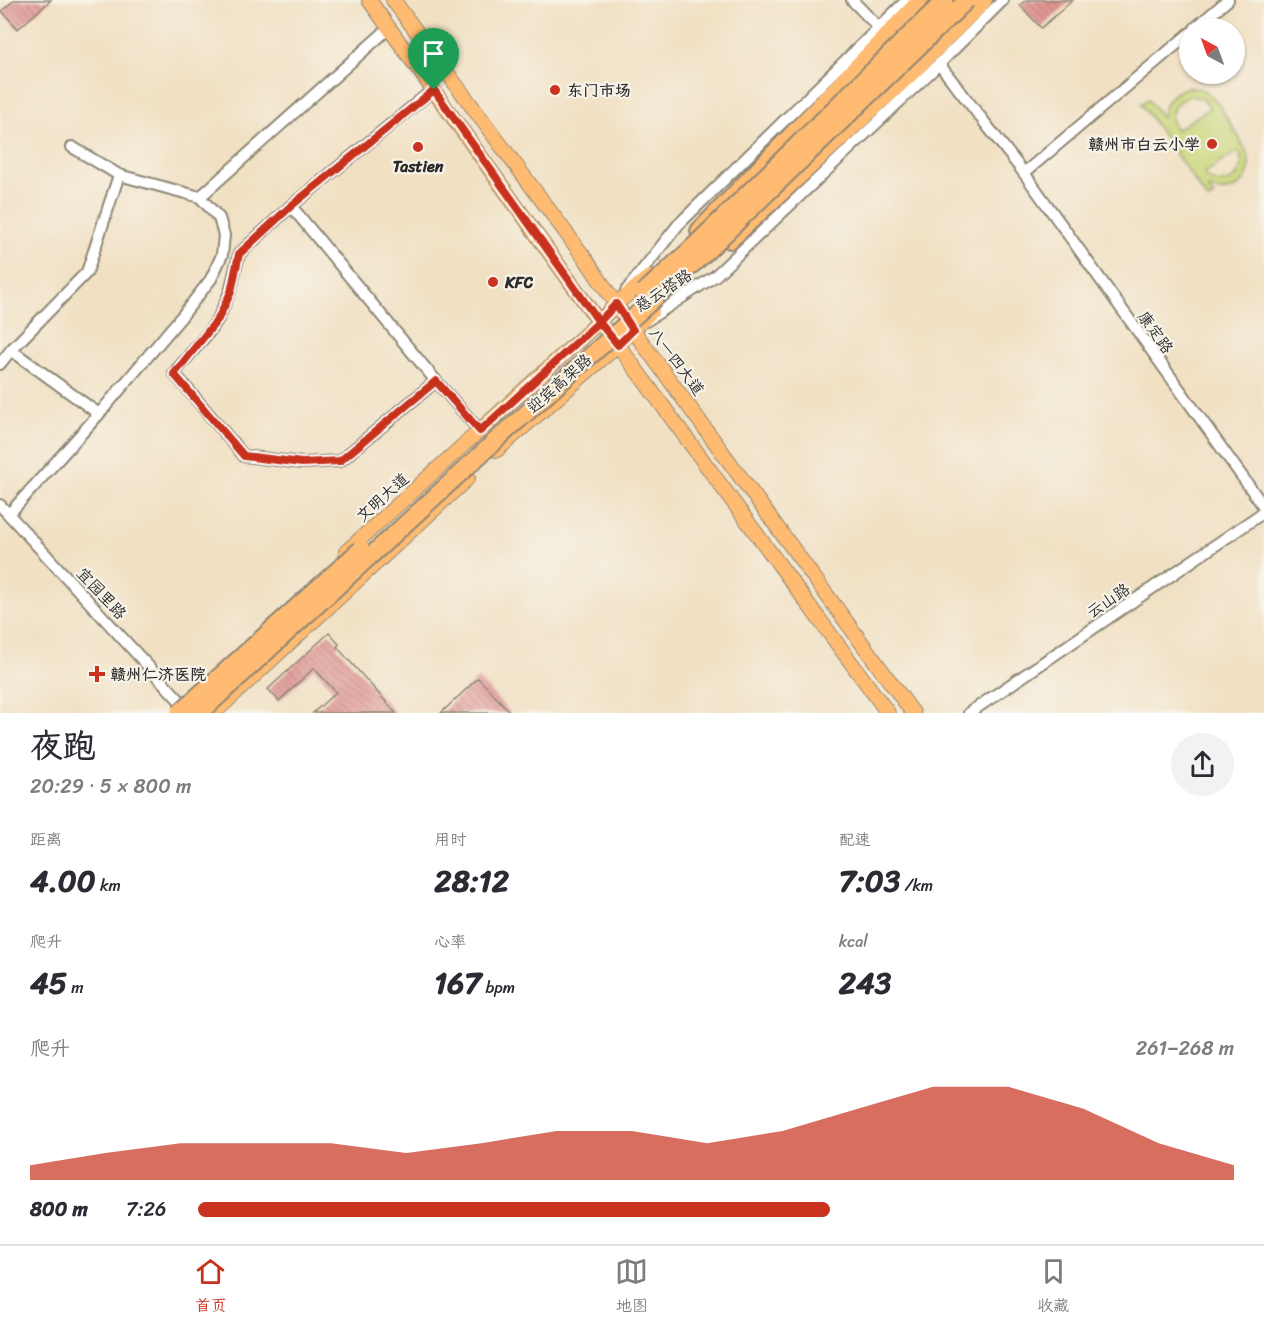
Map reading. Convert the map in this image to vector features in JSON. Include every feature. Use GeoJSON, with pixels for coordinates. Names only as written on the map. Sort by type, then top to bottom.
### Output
{"type":"FeatureCollection","features":[{"type":"Feature","properties":{"kind":"highway"},"geometry":{"type":"LineString","coordinates":[[690,240],[921,0]]}},
{"type":"Feature","properties":{"kind":"highway","name":"迎宾高架路"},"geometry":{"type":"LineString","coordinates":[[180,708],[694,246],[945,0]]}},
{"type":"Feature","properties":{"kind":"highway","name":"迎宾高架路"},"geometry":{"type":"LineString","coordinates":[[200,713],[493,442],[703,255],[967,0]]}},
{"type":"Feature","properties":{"kind":"highway"},"geometry":{"type":"LineString","coordinates":[[705,263],[914,70],[984,0]]}},
{"type":"Feature","properties":{"kind":"main road"},"geometry":{"type":"LineString","coordinates":[[369,0],[599,322],[888,713]]}},
{"type":"Feature","properties":{"kind":"main road","name":"八一四大道"},"geometry":{"type":"LineString","coordinates":[[393,0],[587,261],[633,330],[913,713]]}},
{"type":"Feature","properties":{"kind":"main road","name":"慈云塔路"},"geometry":{"type":"LineString","coordinates":[[616,304],[638,288],[690,240],[930,0]]}},
{"type":"Feature","properties":{"kind":"main road","name":"慈云塔路"},"geometry":{"type":"LineString","coordinates":[[633,330],[976,0]]}},
{"type":"Feature","properties":{"kind":"main road","name":"文明大道"},"geometry":{"type":"LineString","coordinates":[[169,713],[180,708],[616,304]]}},
{"type":"Feature","properties":{"kind":"main road"},"geometry":{"type":"LineString","coordinates":[[222,710],[498,449],[633,330]]}},
{"type":"Feature","properties":{"kind":"street"},"geometry":{"type":"LineString","coordinates":[[852,0],[879,28]]}},
{"type":"Feature","properties":{"kind":"street","name":"慈云塔路"},"geometry":{"type":"LineString","coordinates":[[616,304],[678,225],[907,0]]}},
{"type":"Feature","properties":{"kind":"street","name":"慈云塔路"},"geometry":{"type":"LineString","coordinates":[[633,330],[715,276],[939,64],[1003,0]]}},
{"type":"Feature","properties":{"kind":"street"},"geometry":{"type":"LineString","coordinates":[[1207,18],[1228,0]]}},
{"type":"Feature","properties":{"kind":"street"},"geometry":{"type":"LineString","coordinates":[[200,198],[389,28]]}},
{"type":"Feature","properties":{"kind":"street"},"geometry":{"type":"LineString","coordinates":[[1024,173],[1179,42]]}},
{"type":"Feature","properties":{"kind":"street","name":"康定路"},"geometry":{"type":"LineString","coordinates":[[939,64],[1024,173],[1264,509]]}},
{"type":"Feature","properties":{"kind":"street"},"geometry":{"type":"LineString","coordinates":[[434,90],[291,206],[239,254],[231,292],[218,319],[174,374],[244,456],[302,463],[340,461],[436,381]]}},
{"type":"Feature","properties":{"kind":"street"},"geometry":{"type":"LineString","coordinates":[[9,514],[99,414],[211,279],[222,255],[224,235],[219,218],[200,198],[119,174],[72,147]]}},
{"type":"Feature","properties":{"kind":"street"},"geometry":{"type":"LineString","coordinates":[[0,364],[87,272],[119,174]]}},
{"type":"Feature","properties":{"kind":"street"},"geometry":{"type":"LineString","coordinates":[[291,206],[480,431]]}},
{"type":"Feature","properties":{"kind":"street"},"geometry":{"type":"LineString","coordinates":[[11,350],[99,414]]}},
{"type":"Feature","properties":{"kind":"street","name":"宜园里路"},"geometry":{"type":"LineString","coordinates":[[0,505],[180,708]]}},
{"type":"Feature","properties":{"kind":"street","name":"云山路"},"geometry":{"type":"LineString","coordinates":[[969,713],[1264,509]]}},
{"type":"Feature","properties":{"kind":"green space"},"geometry":{"type":"Polygon","coordinates":[[[1184,88],[1202,90],[1215,99],[1245,147],[1248,156],[1248,173],[1244,181],[1228,191],[1208,188],[1214,197],[1208,200],[1141,104],[1148,99],[1162,117],[1171,97],[1184,88]],[[1192,96],[1176,104],[1172,119],[1176,130],[1210,108],[1203,99],[1192,96]],[[1238,151],[1204,174],[1218,182],[1233,179],[1241,167],[1238,151]]]}},
{"type":"Feature","properties":{"kind":"building"},"geometry":{"type":"Polygon","coordinates":[[[14,0],[51,0],[18,29],[2,11],[14,0]]]}},
{"type":"Feature","properties":{"kind":"building"},"geometry":{"type":"Polygon","coordinates":[[[1026,0],[1073,0],[1041,28],[1020,5],[1026,0]]]}},
{"type":"Feature","properties":{"kind":"building"},"geometry":{"type":"Polygon","coordinates":[[[329,633],[339,644],[337,647],[396,713],[313,713],[336,692],[314,668],[279,701],[268,689],[329,633]]]}},
{"type":"Feature","properties":{"kind":"building"},"geometry":{"type":"Polygon","coordinates":[[[478,678],[511,713],[441,713],[478,678]]]}},
{"type":"Feature","properties":{"kind":"place","name":"东门市场"},"geometry":{"type":"Point","coordinates":[555,90]}},
{"type":"Feature","properties":{"kind":"place","name":"赣州市白云小学"},"geometry":{"type":"Point","coordinates":[1212,144]}},
{"type":"Feature","properties":{"kind":"place","name":"Tastien"},"geometry":{"type":"Point","coordinates":[418,147]}},
{"type":"Feature","properties":{"kind":"place","name":"KFC"},"geometry":{"type":"Point","coordinates":[493,282]}},
{"type":"Feature","properties":{"kind":"place","name":"赣州仁济医院"},"geometry":{"type":"Point","coordinates":[97,674]}},
{"type":"Feature","properties":{"kind":"route"},"geometry":{"type":"LineString","coordinates":[[434,90],[291,206],[239,254],[231,292],[218,319],[174,374],[244,456],[302,463],[340,461],[436,381],[480,431],[599,322],[618,345],[633,330],[616,304],[599,322],[434,90]]}}]}
